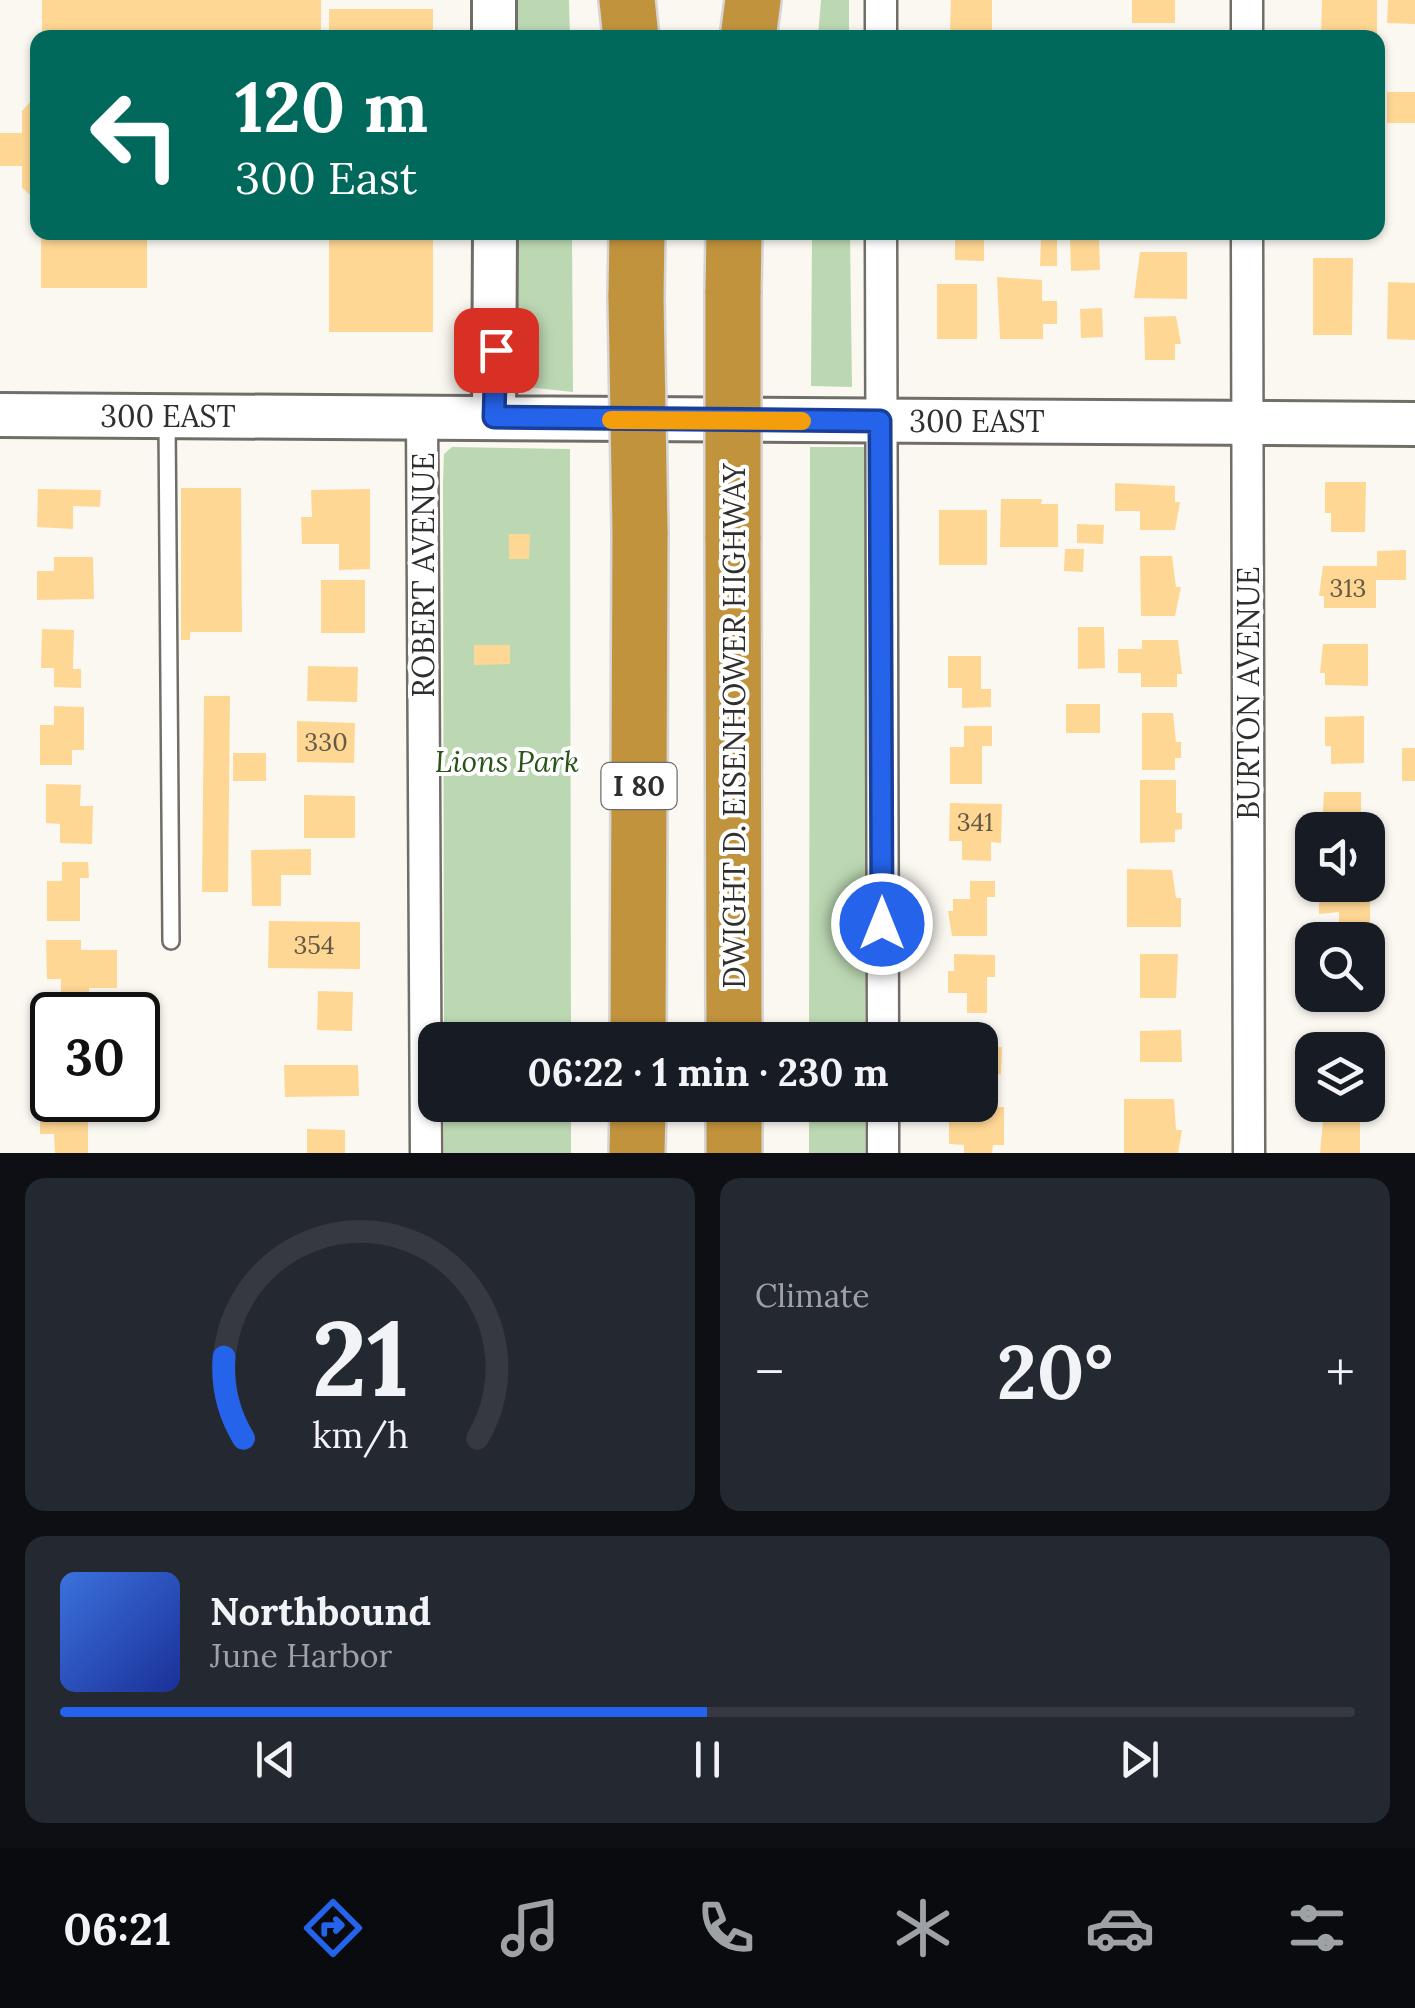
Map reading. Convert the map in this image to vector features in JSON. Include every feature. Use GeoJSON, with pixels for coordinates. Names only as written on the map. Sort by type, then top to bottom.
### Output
{"type":"FeatureCollection","features":[{"type":"Feature","properties":{"kind":"highway"},"geometry":{"type":"LineString","coordinates":[[627,0],[633,30]]}},
{"type":"Feature","properties":{"kind":"highway"},"geometry":{"type":"LineString","coordinates":[[635,30],[638,0]]}},
{"type":"Feature","properties":{"kind":"highway"},"geometry":{"type":"LineString","coordinates":[[735,0],[736,30]]}},
{"type":"Feature","properties":{"kind":"highway"},"geometry":{"type":"LineString","coordinates":[[749,30],[753,0]]}},
{"type":"Feature","properties":{"kind":"highway","name":"I 80"},"geometry":{"type":"LineString","coordinates":[[636,240],[640,532],[638,1022]]}},
{"type":"Feature","properties":{"kind":"highway","name":"DWIGHT D. EISENHOWER HIGHWAY"},"geometry":{"type":"LineString","coordinates":[[734,240],[734,1022]]}},
{"type":"Feature","properties":{"kind":"highway"},"geometry":{"type":"LineString","coordinates":[[638,1122],[638,1153]]}},
{"type":"Feature","properties":{"kind":"highway"},"geometry":{"type":"LineString","coordinates":[[734,1122],[734,1153]]}},
{"type":"Feature","properties":{"kind":"street"},"geometry":{"type":"LineString","coordinates":[[494,0],[494,30]]}},
{"type":"Feature","properties":{"kind":"street"},"geometry":{"type":"LineString","coordinates":[[881,0],[881,30]]}},
{"type":"Feature","properties":{"kind":"street"},"geometry":{"type":"LineString","coordinates":[[1247,0],[1247,30]]}},
{"type":"Feature","properties":{"kind":"street"},"geometry":{"type":"LineString","coordinates":[[494,417],[495,240]]}},
{"type":"Feature","properties":{"kind":"street"},"geometry":{"type":"LineString","coordinates":[[881,240],[883,1022]]}},
{"type":"Feature","properties":{"kind":"street","name":"BURTON AVENUE"},"geometry":{"type":"LineString","coordinates":[[1247,240],[1249,1153]]}},
{"type":"Feature","properties":{"kind":"street","name":"300 EAST"},"geometry":{"type":"LineString","coordinates":[[0,415],[1415,424]]}},
{"type":"Feature","properties":{"kind":"street","name":"ROBERT AVENUE"},"geometry":{"type":"LineString","coordinates":[[422,416],[426,1153]]}},
{"type":"Feature","properties":{"kind":"street"},"geometry":{"type":"LineString","coordinates":[[883,1122],[884,1153]]}},
{"type":"Feature","properties":{"kind":"lane"},"geometry":{"type":"LineString","coordinates":[[167,416],[171,941]]}},
{"type":"Feature","properties":{"kind":"green space"},"geometry":{"type":"Polygon","coordinates":[[[516,0],[569,0],[570,30],[516,30],[516,0]]]}},
{"type":"Feature","properties":{"kind":"green space"},"geometry":{"type":"Polygon","coordinates":[[[821,0],[849,0],[849,30],[819,30],[821,0]]]}},
{"type":"Feature","properties":{"kind":"green space"},"geometry":{"type":"Polygon","coordinates":[[[516,240],[572,240],[573,392],[517,386],[516,240]]]}},
{"type":"Feature","properties":{"kind":"green space"},"geometry":{"type":"Polygon","coordinates":[[[812,240],[850,240],[852,387],[811,386],[812,240]]]}},
{"type":"Feature","properties":{"kind":"green space","name":"Lions Park"},"geometry":{"type":"Polygon","coordinates":[[[452,447],[570,449],[571,1022],[444,1022],[444,454],[452,447]]]}},
{"type":"Feature","properties":{"kind":"green space"},"geometry":{"type":"Polygon","coordinates":[[[810,447],[866,447],[865,1022],[809,1022],[810,447]]]}},
{"type":"Feature","properties":{"kind":"green space"},"geometry":{"type":"Polygon","coordinates":[[[444,1122],[571,1122],[571,1153],[444,1153],[444,1122]]]}},
{"type":"Feature","properties":{"kind":"green space"},"geometry":{"type":"Polygon","coordinates":[[[809,1122],[865,1122],[865,1153],[809,1153],[809,1122]]]}},
{"type":"Feature","properties":{"kind":"building"},"geometry":{"type":"Polygon","coordinates":[[[42,0],[321,0],[321,30],[42,30],[42,0]]]}},
{"type":"Feature","properties":{"kind":"building"},"geometry":{"type":"Polygon","coordinates":[[[951,0],[992,0],[992,30],[950,30],[951,0]]]}},
{"type":"Feature","properties":{"kind":"building"},"geometry":{"type":"Polygon","coordinates":[[[1132,0],[1175,0],[1175,23],[1132,23],[1132,0]]]}},
{"type":"Feature","properties":{"kind":"building"},"geometry":{"type":"Polygon","coordinates":[[[1322,0],[1377,0],[1377,30],[1321,30],[1322,0]]]}},
{"type":"Feature","properties":{"kind":"building"},"geometry":{"type":"Polygon","coordinates":[[[1388,0],[1415,0],[1415,24],[1387,23],[1388,0]]]}},
{"type":"Feature","properties":{"kind":"building"},"geometry":{"type":"Polygon","coordinates":[[[329,9],[433,9],[433,30],[329,30],[329,9]]]}},
{"type":"Feature","properties":{"kind":"building"},"geometry":{"type":"Polygon","coordinates":[[[1387,92],[1415,92],[1415,123],[1387,123],[1387,92]]]}},
{"type":"Feature","properties":{"kind":"building"},"geometry":{"type":"Polygon","coordinates":[[[30,102],[30,194],[22,188],[22,166],[0,166],[0,133],[22,133],[22,111],[30,102]]]}},
{"type":"Feature","properties":{"kind":"building"},"geometry":{"type":"Polygon","coordinates":[[[41,240],[147,240],[147,288],[41,288],[41,240]]]}},
{"type":"Feature","properties":{"kind":"building"},"geometry":{"type":"Polygon","coordinates":[[[329,240],[433,240],[433,332],[329,332],[329,240]]]}},
{"type":"Feature","properties":{"kind":"building"},"geometry":{"type":"Polygon","coordinates":[[[955,240],[984,240],[984,261],[955,260],[955,240]]]}},
{"type":"Feature","properties":{"kind":"building"},"geometry":{"type":"Polygon","coordinates":[[[1041,240],[1057,240],[1057,266],[1040,266],[1041,240]]]}},
{"type":"Feature","properties":{"kind":"building"},"geometry":{"type":"Polygon","coordinates":[[[1070,240],[1099,240],[1100,270],[1071,271],[1070,240]]]}},
{"type":"Feature","properties":{"kind":"building"},"geometry":{"type":"Polygon","coordinates":[[[1140,252],[1187,252],[1187,299],[1134,298],[1140,252]]]}},
{"type":"Feature","properties":{"kind":"building"},"geometry":{"type":"Polygon","coordinates":[[[1313,258],[1353,258],[1352,335],[1313,335],[1313,258]]]}},
{"type":"Feature","properties":{"kind":"building"},"geometry":{"type":"Polygon","coordinates":[[[997,277],[1042,280],[1042,301],[1057,301],[1057,324],[1043,324],[1043,339],[1000,339],[997,277]]]}},
{"type":"Feature","properties":{"kind":"building"},"geometry":{"type":"Polygon","coordinates":[[[1388,282],[1415,283],[1415,340],[1387,339],[1388,282]]]}},
{"type":"Feature","properties":{"kind":"building"},"geometry":{"type":"Polygon","coordinates":[[[937,284],[977,284],[977,339],[937,339],[937,284]]]}},
{"type":"Feature","properties":{"kind":"building"},"geometry":{"type":"Polygon","coordinates":[[[1102,308],[1103,337],[1081,338],[1080,309],[1102,308]]]}},
{"type":"Feature","properties":{"kind":"building"},"geometry":{"type":"Polygon","coordinates":[[[1176,316],[1181,344],[1175,344],[1175,360],[1145,360],[1144,317],[1176,316]]]}},
{"type":"Feature","properties":{"kind":"building"},"geometry":{"type":"Polygon","coordinates":[[[1325,482],[1366,482],[1365,532],[1331,532],[1331,513],[1325,513],[1325,482]]]}},
{"type":"Feature","properties":{"kind":"building"},"geometry":{"type":"Polygon","coordinates":[[[1115,483],[1175,486],[1175,502],[1180,502],[1175,530],[1140,530],[1140,511],[1115,511],[1115,483]]]}},
{"type":"Feature","properties":{"kind":"building"},"geometry":{"type":"Polygon","coordinates":[[[181,488],[241,488],[242,632],[190,632],[190,640],[181,640],[181,488]]]}},
{"type":"Feature","properties":{"kind":"building"},"geometry":{"type":"Polygon","coordinates":[[[38,489],[101,490],[100,507],[73,506],[73,529],[37,527],[38,489]]]}},
{"type":"Feature","properties":{"kind":"building"},"geometry":{"type":"Polygon","coordinates":[[[370,489],[370,569],[339,570],[339,544],[302,544],[301,517],[312,517],[311,490],[370,489]]]}},
{"type":"Feature","properties":{"kind":"building"},"geometry":{"type":"Polygon","coordinates":[[[1001,499],[1042,499],[1041,504],[1058,504],[1058,547],[1000,547],[1001,499]]]}},
{"type":"Feature","properties":{"kind":"building"},"geometry":{"type":"Polygon","coordinates":[[[939,510],[987,510],[987,565],[939,565],[939,510]]]}},
{"type":"Feature","properties":{"kind":"building"},"geometry":{"type":"Polygon","coordinates":[[[1077,524],[1104,525],[1103,544],[1077,543],[1077,524]]]}},
{"type":"Feature","properties":{"kind":"building"},"geometry":{"type":"Polygon","coordinates":[[[509,534],[530,534],[529,559],[509,559],[509,534]]]}},
{"type":"Feature","properties":{"kind":"building"},"geometry":{"type":"Polygon","coordinates":[[[1065,549],[1084,549],[1083,572],[1064,571],[1065,549]]]}},
{"type":"Feature","properties":{"kind":"building"},"geometry":{"type":"Polygon","coordinates":[[[1406,550],[1406,580],[1376,580],[1376,608],[1324,608],[1324,596],[1319,596],[1323,566],[1377,566],[1377,551],[1406,550]]]}},
{"type":"Feature","properties":{"kind":"building"},"geometry":{"type":"Polygon","coordinates":[[[1140,556],[1172,556],[1176,587],[1181,587],[1175,616],[1141,616],[1140,556]]]}},
{"type":"Feature","properties":{"kind":"building"},"geometry":{"type":"Polygon","coordinates":[[[54,557],[93,557],[94,599],[37,600],[37,571],[54,571],[54,557]]]}},
{"type":"Feature","properties":{"kind":"building"},"geometry":{"type":"Polygon","coordinates":[[[321,580],[365,580],[365,633],[321,633],[321,580]]]}},
{"type":"Feature","properties":{"kind":"building"},"geometry":{"type":"Polygon","coordinates":[[[1078,627],[1104,627],[1105,668],[1078,669],[1078,627]]]}},
{"type":"Feature","properties":{"kind":"building"},"geometry":{"type":"Polygon","coordinates":[[[42,629],[74,630],[73,669],[81,669],[81,688],[54,687],[54,668],[41,668],[42,629]]]}},
{"type":"Feature","properties":{"kind":"building"},"geometry":{"type":"Polygon","coordinates":[[[1142,640],[1178,640],[1182,674],[1177,674],[1177,687],[1141,687],[1141,673],[1118,673],[1118,649],[1142,649],[1142,640]]]}},
{"type":"Feature","properties":{"kind":"building"},"geometry":{"type":"Polygon","coordinates":[[[1323,644],[1368,644],[1368,686],[1325,685],[1325,673],[1320,673],[1323,644]]]}},
{"type":"Feature","properties":{"kind":"building"},"geometry":{"type":"Polygon","coordinates":[[[474,645],[510,645],[510,664],[474,665],[474,645]]]}},
{"type":"Feature","properties":{"kind":"building"},"geometry":{"type":"Polygon","coordinates":[[[948,656],[981,656],[981,689],[991,689],[991,707],[962,708],[962,688],[948,688],[948,656]]]}},
{"type":"Feature","properties":{"kind":"building"},"geometry":{"type":"Polygon","coordinates":[[[308,666],[358,667],[357,702],[307,701],[308,666]]]}},
{"type":"Feature","properties":{"kind":"building"},"geometry":{"type":"Polygon","coordinates":[[[204,696],[230,696],[228,892],[202,892],[204,696]]]}},
{"type":"Feature","properties":{"kind":"building"},"geometry":{"type":"Polygon","coordinates":[[[1066,704],[1100,704],[1100,733],[1066,733],[1066,704]]]}},
{"type":"Feature","properties":{"kind":"building"},"geometry":{"type":"Polygon","coordinates":[[[54,706],[84,707],[84,750],[72,750],[72,765],[40,765],[40,725],[54,725],[54,706]]]}},
{"type":"Feature","properties":{"kind":"building"},"geometry":{"type":"Polygon","coordinates":[[[1142,713],[1173,713],[1176,742],[1181,742],[1181,758],[1175,758],[1175,770],[1142,770],[1142,713]]]}},
{"type":"Feature","properties":{"kind":"building"},"geometry":{"type":"Polygon","coordinates":[[[1364,716],[1364,763],[1331,764],[1331,746],[1325,746],[1325,717],[1364,716]]]}},
{"type":"Feature","properties":{"kind":"building"},"geometry":{"type":"Polygon","coordinates":[[[297,721],[355,723],[354,763],[297,762],[297,721]]]}},
{"type":"Feature","properties":{"kind":"building"},"geometry":{"type":"Polygon","coordinates":[[[964,726],[992,726],[992,746],[982,746],[982,784],[950,784],[950,747],[964,747],[964,726]]]}},
{"type":"Feature","properties":{"kind":"building"},"geometry":{"type":"Polygon","coordinates":[[[1402,748],[1415,748],[1415,781],[1402,781],[1402,748]]]}},
{"type":"Feature","properties":{"kind":"building"},"geometry":{"type":"Polygon","coordinates":[[[233,753],[266,753],[266,781],[233,781],[233,753]]]}},
{"type":"Feature","properties":{"kind":"building"},"geometry":{"type":"Polygon","coordinates":[[[1140,780],[1176,780],[1176,813],[1182,813],[1182,829],[1175,830],[1175,842],[1140,843],[1140,780]]]}},
{"type":"Feature","properties":{"kind":"building"},"geometry":{"type":"Polygon","coordinates":[[[46,784],[81,785],[80,806],[93,806],[92,844],[60,843],[60,824],[46,823],[46,784]]]}},
{"type":"Feature","properties":{"kind":"building"},"geometry":{"type":"Polygon","coordinates":[[[1324,792],[1361,792],[1361,812],[1323,812],[1324,792]]]}},
{"type":"Feature","properties":{"kind":"building"},"geometry":{"type":"Polygon","coordinates":[[[304,795],[355,796],[355,838],[304,838],[304,795]]]}},
{"type":"Feature","properties":{"kind":"building"},"geometry":{"type":"Polygon","coordinates":[[[950,803],[1002,804],[1001,843],[991,842],[991,861],[962,860],[962,841],[949,841],[950,803]]]}},
{"type":"Feature","properties":{"kind":"building"},"geometry":{"type":"Polygon","coordinates":[[[311,849],[311,875],[281,875],[281,906],[252,906],[251,850],[311,849]]]}},
{"type":"Feature","properties":{"kind":"building"},"geometry":{"type":"Polygon","coordinates":[[[62,862],[88,862],[89,878],[80,878],[80,921],[47,921],[47,881],[62,881],[62,862]]]}},
{"type":"Feature","properties":{"kind":"building"},"geometry":{"type":"Polygon","coordinates":[[[1127,869],[1172,870],[1176,898],[1181,898],[1181,927],[1127,927],[1127,869]]]}},
{"type":"Feature","properties":{"kind":"building"},"geometry":{"type":"Polygon","coordinates":[[[970,881],[995,881],[995,897],[987,897],[987,936],[952,936],[948,911],[953,911],[953,899],[970,899],[970,881]]]}},
{"type":"Feature","properties":{"kind":"building"},"geometry":{"type":"Polygon","coordinates":[[[1319,902],[1370,902],[1370,922],[1339,922],[1339,912],[1319,914],[1319,902]]]}},
{"type":"Feature","properties":{"kind":"building"},"geometry":{"type":"Polygon","coordinates":[[[269,921],[360,922],[360,969],[268,968],[269,921]]]}},
{"type":"Feature","properties":{"kind":"building"},"geometry":{"type":"Polygon","coordinates":[[[46,940],[81,940],[81,950],[117,950],[117,988],[61,992],[61,979],[47,979],[46,940]]]}},
{"type":"Feature","properties":{"kind":"building"},"geometry":{"type":"Polygon","coordinates":[[[954,954],[995,955],[995,977],[987,977],[987,1013],[967,1013],[967,993],[948,993],[948,971],[954,971],[954,954]]]}},
{"type":"Feature","properties":{"kind":"building"},"geometry":{"type":"Polygon","coordinates":[[[1140,954],[1178,954],[1176,998],[1140,998],[1140,954]]]}},
{"type":"Feature","properties":{"kind":"building"},"geometry":{"type":"Polygon","coordinates":[[[318,991],[353,992],[352,1031],[317,1030],[318,991]]]}},
{"type":"Feature","properties":{"kind":"building"},"geometry":{"type":"Polygon","coordinates":[[[1181,1030],[1182,1062],[1140,1062],[1140,1031],[1181,1030]]]}},
{"type":"Feature","properties":{"kind":"building"},"geometry":{"type":"Polygon","coordinates":[[[998,1047],[1002,1047],[998,1074],[998,1047]]]}},
{"type":"Feature","properties":{"kind":"building"},"geometry":{"type":"Polygon","coordinates":[[[284,1065],[358,1065],[359,1096],[285,1097],[284,1065]]]}},
{"type":"Feature","properties":{"kind":"building"},"geometry":{"type":"Polygon","coordinates":[[[1124,1099],[1174,1099],[1176,1130],[1182,1130],[1178,1153],[1124,1153],[1124,1099]]]}},
{"type":"Feature","properties":{"kind":"building"},"geometry":{"type":"Polygon","coordinates":[[[998,1107],[1004,1107],[1004,1145],[993,1145],[992,1153],[964,1153],[964,1145],[949,1144],[949,1122],[998,1122],[998,1107]]]}},
{"type":"Feature","properties":{"kind":"building"},"geometry":{"type":"Polygon","coordinates":[[[40,1122],[88,1122],[88,1153],[55,1153],[54,1134],[40,1134],[40,1122]]]}},
{"type":"Feature","properties":{"kind":"building"},"geometry":{"type":"Polygon","coordinates":[[[1323,1122],[1360,1122],[1360,1153],[1320,1153],[1323,1122]]]}},
{"type":"Feature","properties":{"kind":"building"},"geometry":{"type":"Polygon","coordinates":[[[307,1129],[345,1130],[345,1153],[307,1153],[307,1129]]]}},
{"type":"Feature","properties":{"kind":"slow traffic"},"geometry":{"type":"LineString","coordinates":[[611,420],[802,421]]}},
{"type":"Feature","properties":{"kind":"route"},"geometry":{"type":"LineString","coordinates":[[496,350],[494,417],[880,421],[882,924]]}}]}
